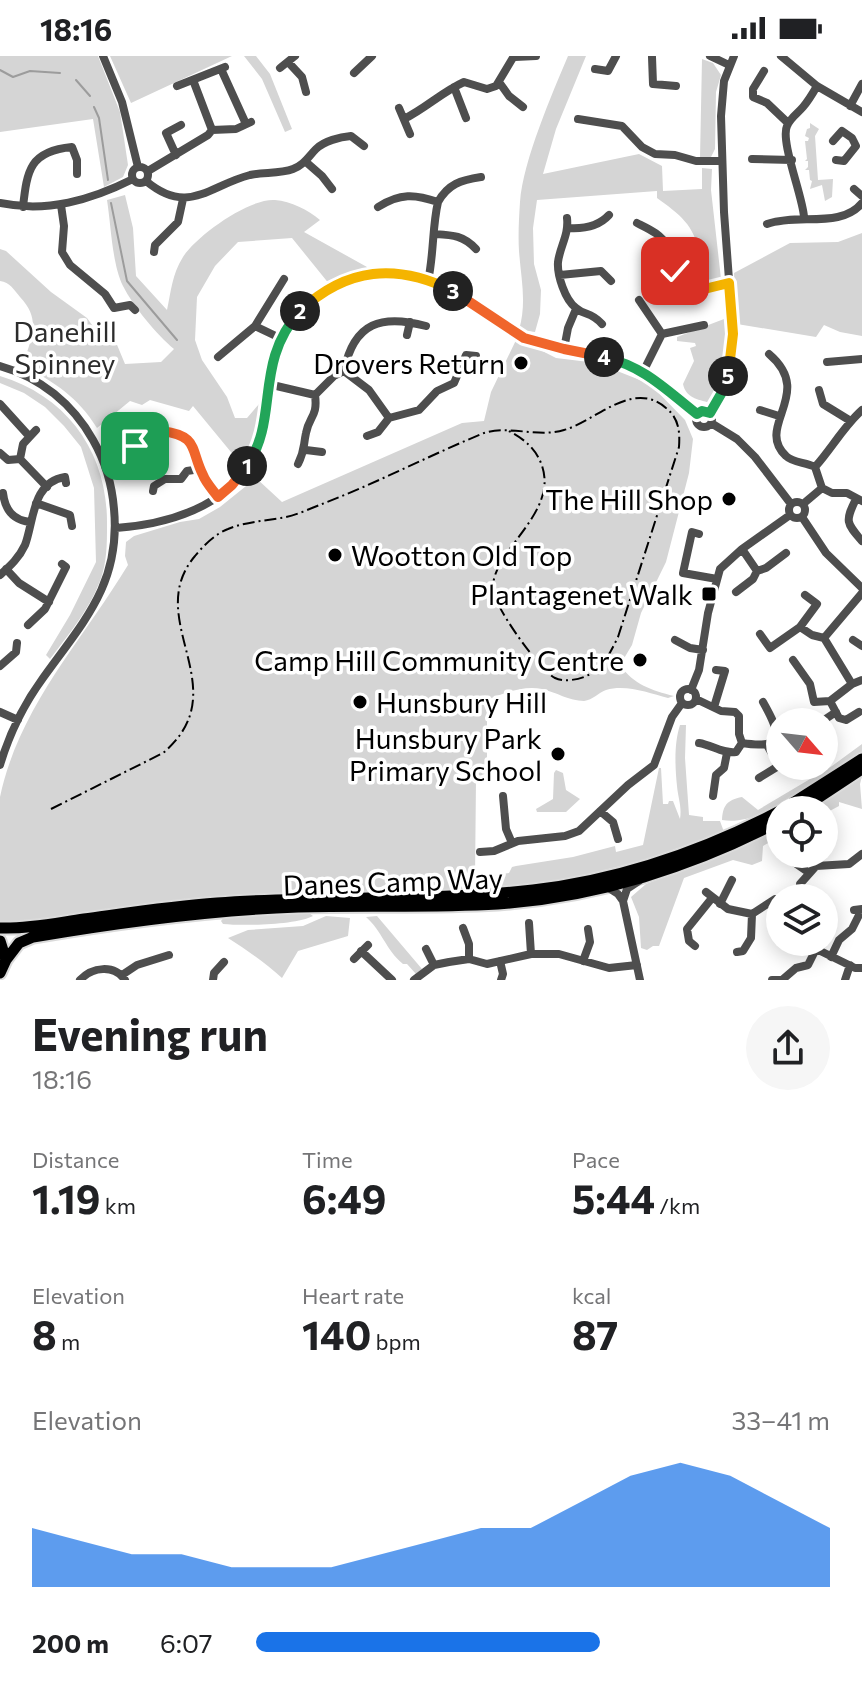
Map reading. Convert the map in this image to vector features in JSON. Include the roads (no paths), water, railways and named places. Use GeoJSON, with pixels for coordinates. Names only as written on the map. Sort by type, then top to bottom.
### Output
{"type":"FeatureCollection","features":[{"type":"Feature","properties":{"kind":"highway","name":"Danes Camp Way"},"geometry":{"type":"LineString","coordinates":[[803,796],[862,759]]}},
{"type":"Feature","properties":{"kind":"highway"},"geometry":{"type":"LineString","coordinates":[[821,796],[862,769]]}},
{"type":"Feature","properties":{"kind":"highway","name":"Danes Camp Way"},"geometry":{"type":"LineString","coordinates":[[0,928],[239,901],[463,896],[536,890],[621,873],[676,857],[766,818]]}},
{"type":"Feature","properties":{"kind":"highway","name":"Danes Camp Way"},"geometry":{"type":"LineString","coordinates":[[6,960],[19,943],[33,937],[135,921],[295,907],[500,903],[564,896],[648,876],[766,828]]}},
{"type":"Feature","properties":{"kind":"highway"},"geometry":{"type":"LineString","coordinates":[[0,941],[6,960],[0,973]]}},
{"type":"Feature","properties":{"kind":"street"},"geometry":{"type":"LineString","coordinates":[[103,56],[122,102],[138,167],[183,199],[198,196],[231,180],[261,172],[291,170],[306,162],[317,148],[339,138],[351,136],[364,146]]}},
{"type":"Feature","properties":{"kind":"street"},"geometry":{"type":"LineString","coordinates":[[354,73],[372,56]]}},
{"type":"Feature","properties":{"kind":"street"},"geometry":{"type":"LineString","coordinates":[[595,69],[608,71],[616,56]]}},
{"type":"Feature","properties":{"kind":"street"},"geometry":{"type":"LineString","coordinates":[[652,56],[648,85],[676,86]]}},
{"type":"Feature","properties":{"kind":"street"},"geometry":{"type":"LineString","coordinates":[[710,56],[732,60],[721,97],[733,334],[732,359],[721,394],[710,413],[711,423]]}},
{"type":"Feature","properties":{"kind":"street"},"geometry":{"type":"LineString","coordinates":[[404,119],[464,82],[487,89],[496,86],[514,57],[538,58]]}},
{"type":"Feature","properties":{"kind":"street"},"geometry":{"type":"LineString","coordinates":[[783,57],[817,86],[862,112]]}},
{"type":"Feature","properties":{"kind":"street"},"geometry":{"type":"LineString","coordinates":[[280,68],[292,59],[306,92]]}},
{"type":"Feature","properties":{"kind":"street"},"geometry":{"type":"LineString","coordinates":[[138,167],[132,173],[133,179],[139,183],[212,130],[236,129],[248,123],[224,68],[177,86]]}},
{"type":"Feature","properties":{"kind":"street"},"geometry":{"type":"LineString","coordinates":[[764,71],[753,89],[753,97],[767,103],[788,123]]}},
{"type":"Feature","properties":{"kind":"street"},"geometry":{"type":"LineString","coordinates":[[193,80],[212,130]]}},
{"type":"Feature","properties":{"kind":"street"},"geometry":{"type":"LineString","coordinates":[[499,82],[509,96],[523,107]]}},
{"type":"Feature","properties":{"kind":"street"},"geometry":{"type":"LineString","coordinates":[[850,106],[862,84]]}},
{"type":"Feature","properties":{"kind":"street"},"geometry":{"type":"LineString","coordinates":[[804,217],[803,200],[785,133],[788,123],[817,86]]}},
{"type":"Feature","properties":{"kind":"street"},"geometry":{"type":"LineString","coordinates":[[454,87],[466,118]]}},
{"type":"Feature","properties":{"kind":"street"},"geometry":{"type":"LineString","coordinates":[[399,108],[410,134]]}},
{"type":"Feature","properties":{"kind":"street"},"geometry":{"type":"LineString","coordinates":[[578,119],[622,126],[642,147],[655,154],[696,161],[722,161]]}},
{"type":"Feature","properties":{"kind":"street"},"geometry":{"type":"LineString","coordinates":[[176,155],[166,133],[181,125]]}},
{"type":"Feature","properties":{"kind":"street"},"geometry":{"type":"LineString","coordinates":[[833,141],[842,131],[859,146],[844,161],[836,160]]}},
{"type":"Feature","properties":{"kind":"street"},"geometry":{"type":"LineString","coordinates":[[23,207],[29,171],[37,158],[72,144],[77,174]]}},
{"type":"Feature","properties":{"kind":"street"},"geometry":{"type":"LineString","coordinates":[[752,159],[792,160]]}},
{"type":"Feature","properties":{"kind":"street"},"geometry":{"type":"LineString","coordinates":[[306,162],[332,189]]}},
{"type":"Feature","properties":{"kind":"street"},"geometry":{"type":"LineString","coordinates":[[428,281],[433,259],[432,226],[438,202],[445,191],[462,180],[481,177]]}},
{"type":"Feature","properties":{"kind":"street"},"geometry":{"type":"LineString","coordinates":[[0,203],[23,207],[61,205],[88,198],[133,179]]}},
{"type":"Feature","properties":{"kind":"street"},"geometry":{"type":"LineString","coordinates":[[854,189],[862,196]]}},
{"type":"Feature","properties":{"kind":"street"},"geometry":{"type":"LineString","coordinates":[[378,207],[408,194],[438,202]]}},
{"type":"Feature","properties":{"kind":"street"},"geometry":{"type":"LineString","coordinates":[[154,252],[155,245],[178,222],[183,199]]}},
{"type":"Feature","properties":{"kind":"street"},"geometry":{"type":"LineString","coordinates":[[767,224],[790,218],[841,217],[855,211],[862,203]]}},
{"type":"Feature","properties":{"kind":"street"},"geometry":{"type":"LineString","coordinates":[[61,205],[64,226],[62,252],[70,265],[105,294],[114,308],[130,305],[135,310]]}},
{"type":"Feature","properties":{"kind":"street"},"geometry":{"type":"LineString","coordinates":[[603,325],[593,315],[576,309],[566,295],[558,262],[567,223],[580,229],[602,227],[609,215]]}},
{"type":"Feature","properties":{"kind":"street"},"geometry":{"type":"LineString","coordinates":[[641,228],[655,232],[668,246],[679,282],[687,289],[692,292],[729,283]]}},
{"type":"Feature","properties":{"kind":"street"},"geometry":{"type":"LineString","coordinates":[[434,234],[456,235],[467,239],[476,249]]}},
{"type":"Feature","properties":{"kind":"street"},"geometry":{"type":"LineString","coordinates":[[560,275],[602,268],[611,281]]}},
{"type":"Feature","properties":{"kind":"street"},"geometry":{"type":"LineString","coordinates":[[116,528],[145,526],[182,517],[218,497],[243,472],[261,435],[274,353],[280,338],[289,323],[311,300],[360,276],[390,272],[418,276],[459,294],[524,338],[608,357],[643,372],[677,395],[697,414]]}},
{"type":"Feature","properties":{"kind":"street"},"geometry":{"type":"LineString","coordinates":[[218,357],[255,326],[284,279]]}},
{"type":"Feature","properties":{"kind":"street"},"geometry":{"type":"LineString","coordinates":[[639,300],[662,334]]}},
{"type":"Feature","properties":{"kind":"street"},"geometry":{"type":"LineString","coordinates":[[564,349],[576,309]]}},
{"type":"Feature","properties":{"kind":"street"},"geometry":{"type":"LineString","coordinates":[[298,464],[306,450],[305,434],[315,415],[315,395],[334,376],[344,371],[350,350],[362,332],[380,322],[410,322],[426,326]]}},
{"type":"Feature","properties":{"kind":"street"},"geometry":{"type":"LineString","coordinates":[[407,335],[410,322]]}},
{"type":"Feature","properties":{"kind":"street"},"geometry":{"type":"LineString","coordinates":[[662,334],[704,325]]}},
{"type":"Feature","properties":{"kind":"street"},"geometry":{"type":"LineString","coordinates":[[255,326],[280,338]]}},
{"type":"Feature","properties":{"kind":"street"},"geometry":{"type":"LineString","coordinates":[[643,372],[662,334]]}},
{"type":"Feature","properties":{"kind":"street"},"geometry":{"type":"LineString","coordinates":[[769,354],[781,364],[789,384],[779,416],[778,439],[786,456],[815,467]]}},
{"type":"Feature","properties":{"kind":"street"},"geometry":{"type":"LineString","coordinates":[[367,436],[378,432],[389,418],[419,410],[437,391],[454,383],[466,355],[476,356]]}},
{"type":"Feature","properties":{"kind":"street"},"geometry":{"type":"LineString","coordinates":[[830,359],[862,359]]}},
{"type":"Feature","properties":{"kind":"street"},"geometry":{"type":"LineString","coordinates":[[0,366],[47,387],[88,430],[105,464],[113,495],[116,528],[109,575],[99,598],[73,639],[42,678],[18,720],[0,765]]}},
{"type":"Feature","properties":{"kind":"street"},"geometry":{"type":"LineString","coordinates":[[344,371],[369,390],[389,418]]}},
{"type":"Feature","properties":{"kind":"street"},"geometry":{"type":"LineString","coordinates":[[268,384],[315,395]]}},
{"type":"Feature","properties":{"kind":"street"},"geometry":{"type":"LineString","coordinates":[[819,390],[823,404],[849,420]]}},
{"type":"Feature","properties":{"kind":"street"},"geometry":{"type":"LineString","coordinates":[[0,404],[32,433],[20,451],[20,459],[47,487]]}},
{"type":"Feature","properties":{"kind":"street"},"geometry":{"type":"LineString","coordinates":[[760,410],[779,416]]}},
{"type":"Feature","properties":{"kind":"street"},"geometry":{"type":"LineString","coordinates":[[815,467],[834,446],[849,420],[862,410]]}},
{"type":"Feature","properties":{"kind":"street"},"geometry":{"type":"LineString","coordinates":[[697,414],[702,411],[710,413]]}},
{"type":"Feature","properties":{"kind":"street"},"geometry":{"type":"LineString","coordinates":[[697,414],[699,426],[707,427],[711,423]]}},
{"type":"Feature","properties":{"kind":"street"},"geometry":{"type":"LineString","coordinates":[[711,423],[737,439],[755,457],[791,504]]}},
{"type":"Feature","properties":{"kind":"street"},"geometry":{"type":"LineString","coordinates":[[132,445],[155,433],[173,432],[191,443],[204,479],[218,497]]}},
{"type":"Feature","properties":{"kind":"street"},"geometry":{"type":"LineString","coordinates":[[306,450],[322,452]]}},
{"type":"Feature","properties":{"kind":"street"},"geometry":{"type":"LineString","coordinates":[[0,453],[8,460],[20,459]]}},
{"type":"Feature","properties":{"kind":"street"},"geometry":{"type":"LineString","coordinates":[[815,467],[822,488],[832,493],[847,493],[859,500],[848,517],[848,523],[862,541]]}},
{"type":"Feature","properties":{"kind":"street"},"geometry":{"type":"LineString","coordinates":[[152,486],[165,479],[181,479],[187,471],[200,469]]}},
{"type":"Feature","properties":{"kind":"street"},"geometry":{"type":"LineString","coordinates":[[49,602],[3,572],[24,546],[36,503],[57,478],[66,477]]}},
{"type":"Feature","properties":{"kind":"street"},"geometry":{"type":"LineString","coordinates":[[803,504],[822,488]]}},
{"type":"Feature","properties":{"kind":"street"},"geometry":{"type":"LineString","coordinates":[[2,498],[14,517],[30,522]]}},
{"type":"Feature","properties":{"kind":"street"},"geometry":{"type":"LineString","coordinates":[[36,503],[73,513],[72,526]]}},
{"type":"Feature","properties":{"kind":"street"},"geometry":{"type":"LineString","coordinates":[[791,504],[803,504]]}},
{"type":"Feature","properties":{"kind":"street"},"geometry":{"type":"LineString","coordinates":[[791,504],[790,515],[796,519],[802,517],[805,510],[803,504]]}},
{"type":"Feature","properties":{"kind":"street"},"geometry":{"type":"LineString","coordinates":[[480,852],[579,831],[654,765],[674,711],[682,703],[682,693],[691,690],[699,670],[708,613],[720,569],[790,515]]}},
{"type":"Feature","properties":{"kind":"street"},"geometry":{"type":"LineString","coordinates":[[802,517],[826,553],[862,590],[824,638]]}},
{"type":"Feature","properties":{"kind":"street"},"geometry":{"type":"LineString","coordinates":[[681,530],[696,533],[683,573]]}},
{"type":"Feature","properties":{"kind":"street"},"geometry":{"type":"LineString","coordinates":[[742,549],[757,571]]}},
{"type":"Feature","properties":{"kind":"street"},"geometry":{"type":"LineString","coordinates":[[736,592],[753,579],[757,571],[786,553]]}},
{"type":"Feature","properties":{"kind":"street"},"geometry":{"type":"LineString","coordinates":[[30,620],[49,602],[66,567]]}},
{"type":"Feature","properties":{"kind":"street"},"geometry":{"type":"LineString","coordinates":[[673,572],[717,579]]}},
{"type":"Feature","properties":{"kind":"street"},"geometry":{"type":"LineString","coordinates":[[760,634],[770,648],[800,627],[817,604],[805,595]]}},
{"type":"Feature","properties":{"kind":"street"},"geometry":{"type":"LineString","coordinates":[[800,627],[824,638],[852,684]]}},
{"type":"Feature","properties":{"kind":"street"},"geometry":{"type":"LineString","coordinates":[[675,640],[690,648],[703,650]]}},
{"type":"Feature","properties":{"kind":"street"},"geometry":{"type":"LineString","coordinates":[[853,640],[862,646]]}},
{"type":"Feature","properties":{"kind":"street"},"geometry":{"type":"LineString","coordinates":[[0,666],[18,650]]}},
{"type":"Feature","properties":{"kind":"street"},"geometry":{"type":"LineString","coordinates":[[793,660],[810,684],[814,702],[830,701],[862,680]]}},
{"type":"Feature","properties":{"kind":"street"},"geometry":{"type":"LineString","coordinates":[[714,707],[725,671],[716,670]]}},
{"type":"Feature","properties":{"kind":"street"},"geometry":{"type":"LineString","coordinates":[[691,690],[696,699]]}},
{"type":"Feature","properties":{"kind":"street"},"geometry":{"type":"LineString","coordinates":[[696,699],[721,711],[735,712],[739,716],[742,743]]}},
{"type":"Feature","properties":{"kind":"street"},"geometry":{"type":"LineString","coordinates":[[682,703],[690,705],[696,699]]}},
{"type":"Feature","properties":{"kind":"street"},"geometry":{"type":"LineString","coordinates":[[830,701],[834,708]]}},
{"type":"Feature","properties":{"kind":"street"},"geometry":{"type":"LineString","coordinates":[[763,702],[767,708]]}},
{"type":"Feature","properties":{"kind":"street"},"geometry":{"type":"LineString","coordinates":[[0,712],[18,720]]}},
{"type":"Feature","properties":{"kind":"street"},"geometry":{"type":"LineString","coordinates":[[838,716],[846,720],[859,712]]}},
{"type":"Feature","properties":{"kind":"street"},"geometry":{"type":"LineString","coordinates":[[699,743],[713,745],[727,753],[736,752],[742,743]]}},
{"type":"Feature","properties":{"kind":"street"},"geometry":{"type":"LineString","coordinates":[[742,743],[766,745]]}},
{"type":"Feature","properties":{"kind":"street"},"geometry":{"type":"LineString","coordinates":[[713,796],[716,775],[724,768],[727,753]]}},
{"type":"Feature","properties":{"kind":"street"},"geometry":{"type":"LineString","coordinates":[[759,778],[766,774]]}},
{"type":"Feature","properties":{"kind":"street"},"geometry":{"type":"LineString","coordinates":[[503,796],[506,829],[512,843]]}},
{"type":"Feature","properties":{"kind":"street"},"geometry":{"type":"LineString","coordinates":[[504,807],[515,806]]}},
{"type":"Feature","properties":{"kind":"street"},"geometry":{"type":"LineString","coordinates":[[600,811],[613,822],[617,834],[626,827]]}},
{"type":"Feature","properties":{"kind":"street"},"geometry":{"type":"LineString","coordinates":[[494,851],[495,862]]}},
{"type":"Feature","properties":{"kind":"street"},"geometry":{"type":"LineString","coordinates":[[800,884],[812,869],[849,864],[862,854]]}},
{"type":"Feature","properties":{"kind":"street"},"geometry":{"type":"LineString","coordinates":[[623,901],[627,889],[648,876]]}},
{"type":"Feature","properties":{"kind":"street"},"geometry":{"type":"LineString","coordinates":[[720,904],[732,880]]}},
{"type":"Feature","properties":{"kind":"street"},"geometry":{"type":"LineString","coordinates":[[607,887],[623,901],[640,980]]}},
{"type":"Feature","properties":{"kind":"street"},"geometry":{"type":"LineString","coordinates":[[695,946],[689,941],[687,929],[709,895],[728,909],[752,914],[766,905]]}},
{"type":"Feature","properties":{"kind":"street"},"geometry":{"type":"LineString","coordinates":[[854,910],[862,909],[852,929],[839,940],[831,957],[862,968]]}},
{"type":"Feature","properties":{"kind":"street"},"geometry":{"type":"LineString","coordinates":[[737,952],[743,951],[751,938],[752,914]]}},
{"type":"Feature","properties":{"kind":"street"},"geometry":{"type":"LineString","coordinates":[[529,923],[531,954]]}},
{"type":"Feature","properties":{"kind":"street"},"geometry":{"type":"LineString","coordinates":[[463,928],[469,944],[469,959]]}},
{"type":"Feature","properties":{"kind":"street"},"geometry":{"type":"LineString","coordinates":[[583,961],[590,942],[588,929]]}},
{"type":"Feature","properties":{"kind":"street"},"geometry":{"type":"LineString","coordinates":[[426,949],[434,965]]}},
{"type":"Feature","properties":{"kind":"street"},"geometry":{"type":"LineString","coordinates":[[361,952],[392,980]]}},
{"type":"Feature","properties":{"kind":"street"},"geometry":{"type":"LineString","coordinates":[[414,980],[434,965],[469,959],[487,964],[531,954],[559,954],[609,968],[637,965]]}},
{"type":"Feature","properties":{"kind":"street"},"geometry":{"type":"LineString","coordinates":[[772,980],[782,980],[796,968],[808,965],[812,956]]}},
{"type":"Feature","properties":{"kind":"street"},"geometry":{"type":"LineString","coordinates":[[80,980],[96,970],[111,970],[123,978],[137,965],[165,960]]}},
{"type":"Feature","properties":{"kind":"street"},"geometry":{"type":"LineString","coordinates":[[500,961],[501,980]]}},
{"type":"Feature","properties":{"kind":"street"},"geometry":{"type":"LineString","coordinates":[[213,980],[219,963]]}},
{"type":"Feature","properties":{"kind":"street"},"geometry":{"type":"LineString","coordinates":[[845,980],[850,965]]}},
{"type":"Feature","properties":{"kind":"waterway"},"geometry":{"type":"LineString","coordinates":[[0,70],[13,77],[30,71],[60,73]]}},
{"type":"Feature","properties":{"kind":"waterway"},"geometry":{"type":"LineString","coordinates":[[76,80],[90,96]]}},
{"type":"Feature","properties":{"kind":"waterway"},"geometry":{"type":"LineString","coordinates":[[94,107],[99,118],[108,180]]}},
{"type":"Feature","properties":{"kind":"waterway"},"geometry":{"type":"LineString","coordinates":[[111,203],[127,281],[177,340]]}},
{"type":"Feature","properties":{"kind":"railway"},"geometry":{"type":"LineString","coordinates":[[51,809],[163,753],[184,729],[192,704],[192,679],[178,605],[181,580],[195,556],[218,534],[241,525],[302,512],[484,433],[504,430],[514,431],[534,432],[554,432],[628,400],[653,400],[674,416],[679,431],[679,447],[618,637],[601,666],[577,679],[555,678],[529,651],[495,597],[495,574],[534,515],[545,481],[535,452],[523,439],[518,436],[512,433],[507,430]]}},
{"type":"Feature","properties":{"kind":"place","name":"Drovers Return"},"geometry":{"type":"Point","coordinates":[521,363]}},
{"type":"Feature","properties":{"kind":"place","name":"The Hill Shop"},"geometry":{"type":"Point","coordinates":[729,499]}},
{"type":"Feature","properties":{"kind":"place","name":"Wootton Old Top"},"geometry":{"type":"Point","coordinates":[335,555]}},
{"type":"Feature","properties":{"kind":"place","name":"Plantagenet Walk"},"geometry":{"type":"Point","coordinates":[709,594]}},
{"type":"Feature","properties":{"kind":"place","name":"Camp Hill Community Centre"},"geometry":{"type":"Point","coordinates":[640,660]}},
{"type":"Feature","properties":{"kind":"place","name":"Hunsbury Hill"},"geometry":{"type":"Point","coordinates":[360,702]}},
{"type":"Feature","properties":{"kind":"place","name":"Hunsbury Park Primary School"},"geometry":{"type":"Point","coordinates":[558,754]}},
{"type":"Feature","properties":{"kind":"park label","name":"Danehill Spinney"},"geometry":{"type":"Point","coordinates":[65,347]}}]}
